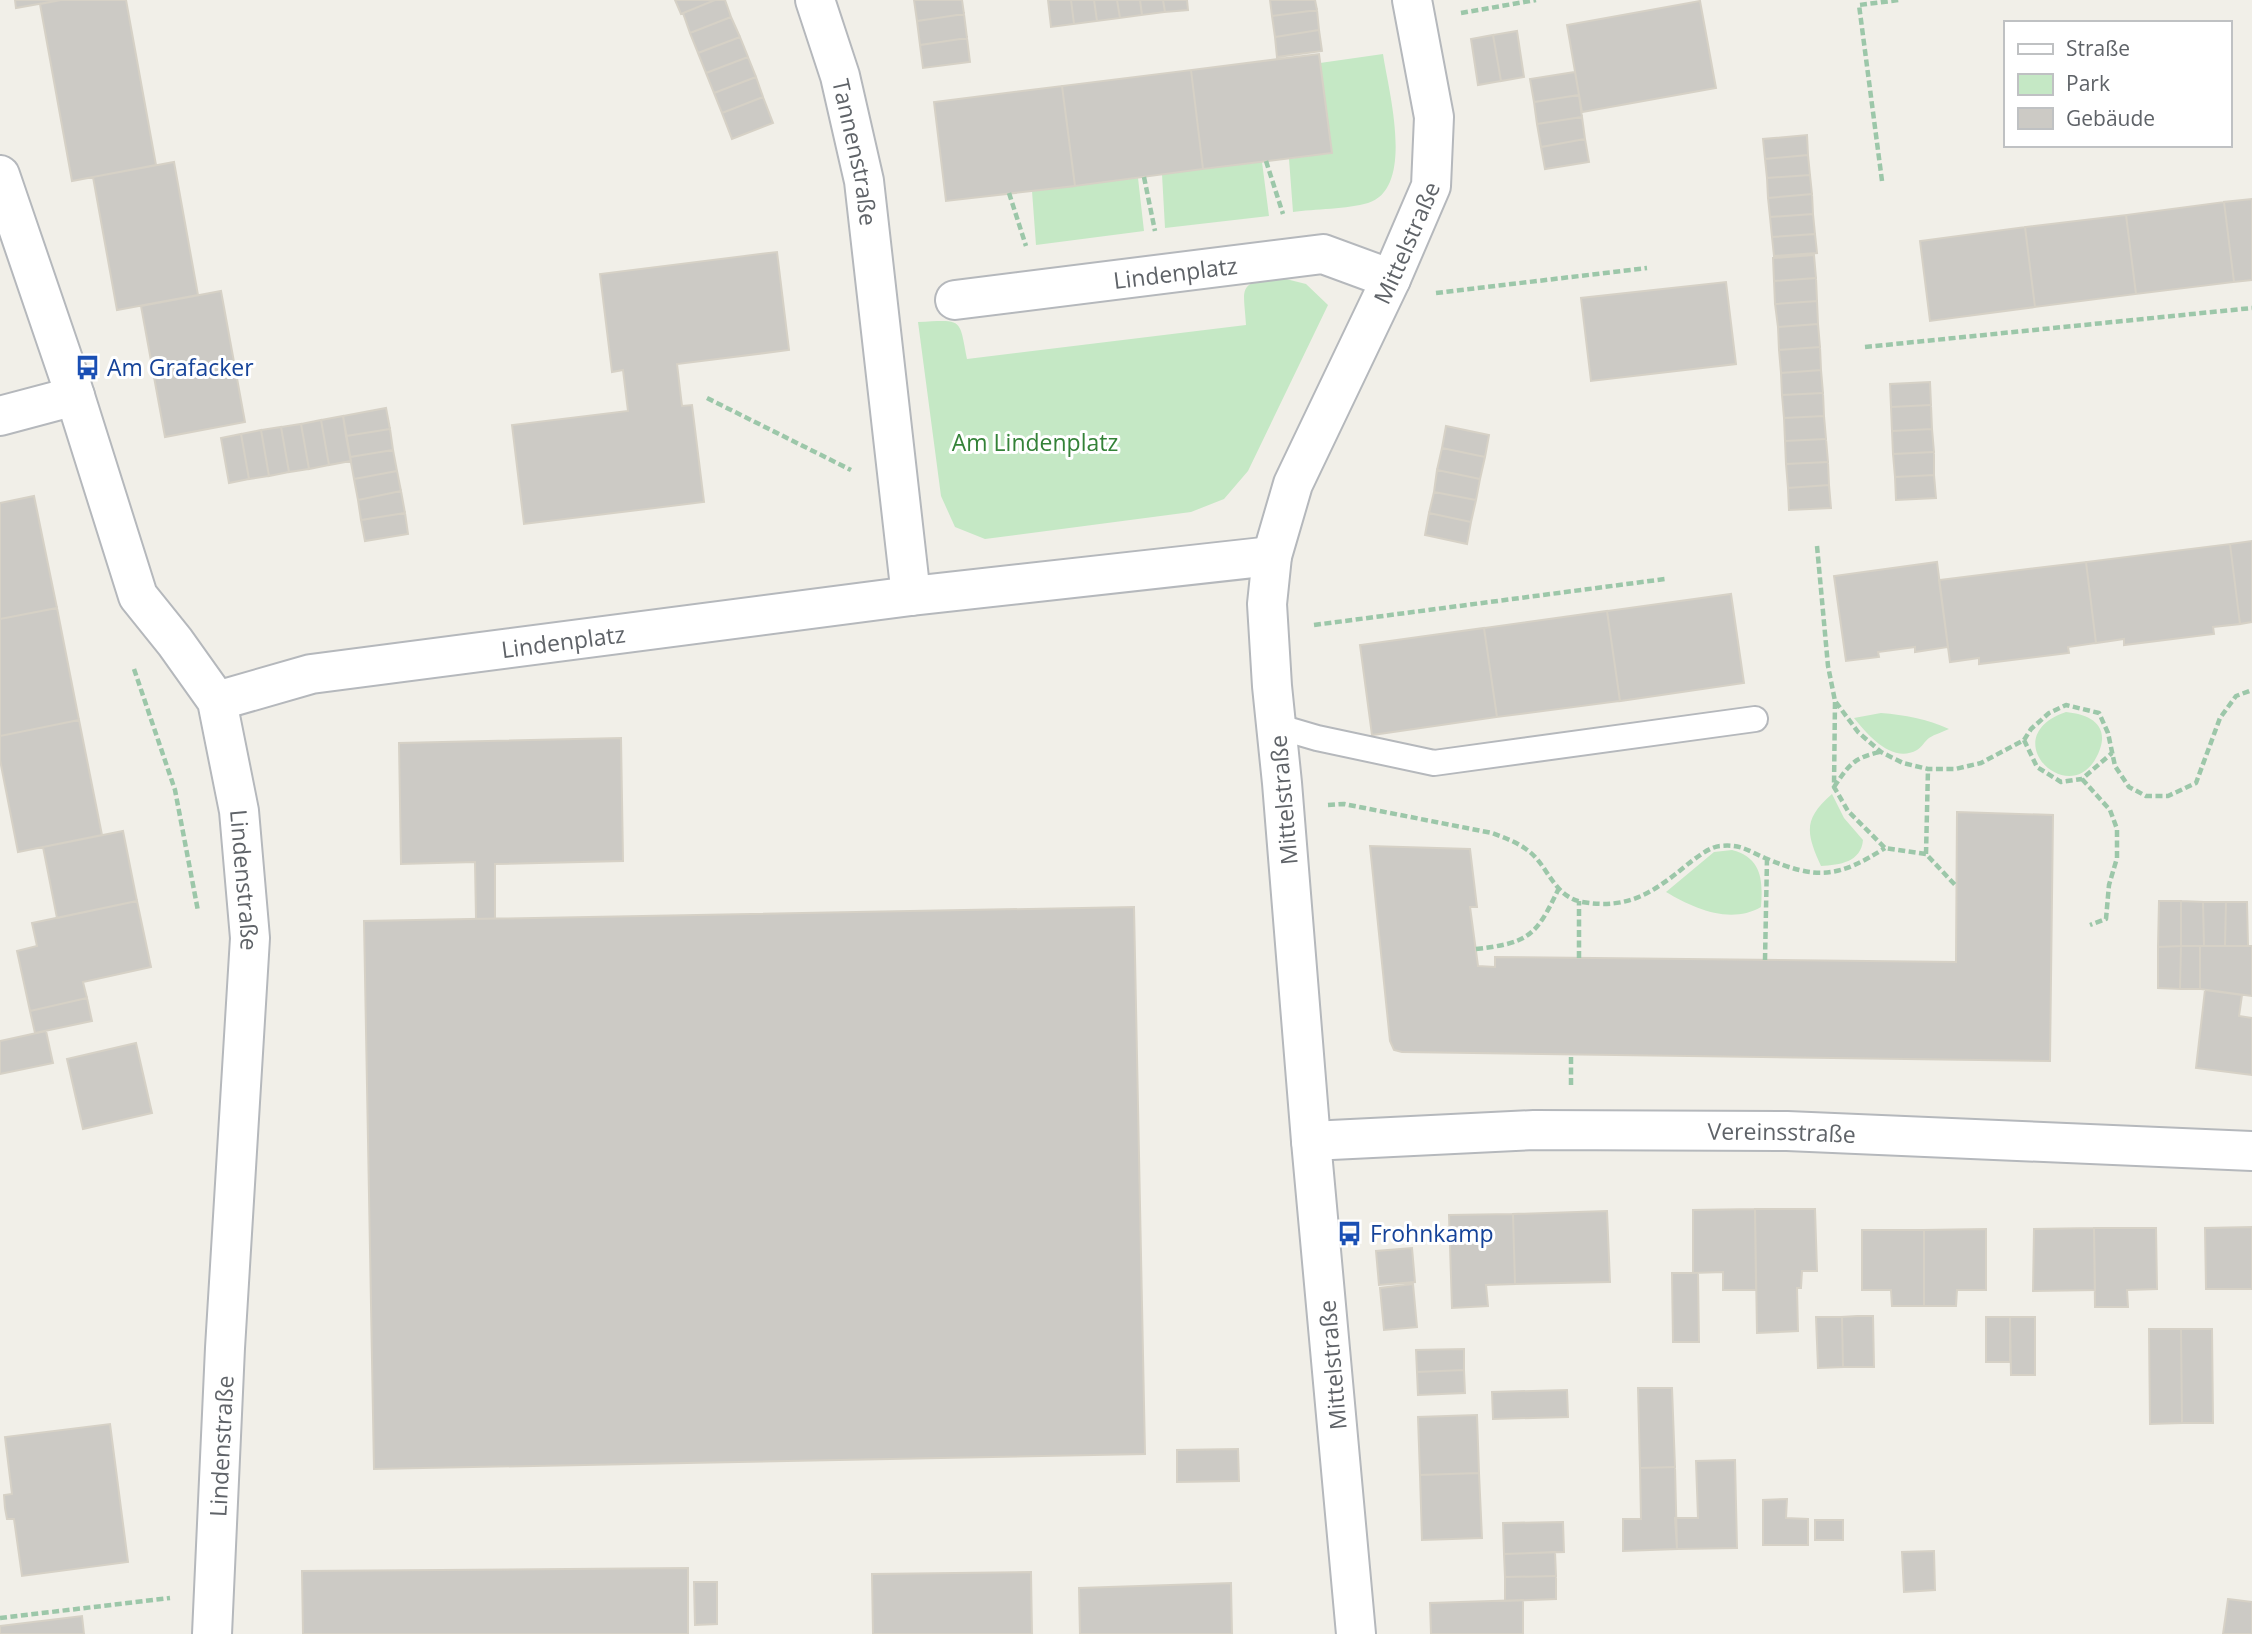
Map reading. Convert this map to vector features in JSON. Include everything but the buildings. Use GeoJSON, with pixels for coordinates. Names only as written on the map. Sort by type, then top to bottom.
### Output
{"type":"FeatureCollection","features":[{"type":"Feature","properties":{"kind":"street","name":"Tannenstraße"},"geometry":{"type":"LineString","coordinates":[[815,0],[840,76],[863,181],[899,495]]}},
{"type":"Feature","properties":{"kind":"street","name":"Mittelstraße"},"geometry":{"type":"LineString","coordinates":[[1356,1634],[1311,1141],[1267,604],[1272,556],[1293,484],[1391,279],[1431,186],[1434,117],[1414,10]]}},
{"type":"Feature","properties":{"kind":"street","name":"Lindenstraße"},"geometry":{"type":"LineString","coordinates":[[0,175],[75,396],[138,596],[217,701],[239,811],[250,938],[226,1334],[212,1634]]}},
{"type":"Feature","properties":{"kind":"street","name":"Lindenplatz"},"geometry":{"type":"LineString","coordinates":[[955,300],[1323,254],[1391,279]]}},
{"type":"Feature","properties":{"kind":"street"},"geometry":{"type":"LineString","coordinates":[[0,416],[75,396]]}},
{"type":"Feature","properties":{"kind":"street"},"geometry":{"type":"LineString","coordinates":[[899,495],[911,596]]}},
{"type":"Feature","properties":{"kind":"street","name":"Lindenplatz"},"geometry":{"type":"LineString","coordinates":[[217,701],[311,674],[911,596],[1272,556]]}},
{"type":"Feature","properties":{"kind":"street","name":"Vereinsstraße"},"geometry":{"type":"LineString","coordinates":[[1311,1141],[1534,1130],[1787,1131],[2252,1151]]}},
{"type":"Feature","properties":{"kind":"lane"},"geometry":{"type":"LineString","coordinates":[[1276,726],[1317,738],[1434,763],[1755,719]]}},
{"type":"Feature","properties":{"kind":"path"},"geometry":{"type":"LineString","coordinates":[[1414,10],[1536,0]]}},
{"type":"Feature","properties":{"kind":"path"},"geometry":{"type":"LineString","coordinates":[[1882,181],[1859,5],[1899,0]]}},
{"type":"Feature","properties":{"kind":"path"},"geometry":{"type":"LineString","coordinates":[[1266,161],[1286,224]]}},
{"type":"Feature","properties":{"kind":"path"},"geometry":{"type":"LineString","coordinates":[[1144,177],[1156,239]]}},
{"type":"Feature","properties":{"kind":"path"},"geometry":{"type":"LineString","coordinates":[[1009,193],[1029,254]]}},
{"type":"Feature","properties":{"kind":"path"},"geometry":{"type":"LineString","coordinates":[[1437,281],[1432,293],[1647,268]]}},
{"type":"Feature","properties":{"kind":"path"},"geometry":{"type":"LineString","coordinates":[[1865,347],[2252,308]]}},
{"type":"Feature","properties":{"kind":"path"},"geometry":{"type":"LineString","coordinates":[[707,398],[899,495]]}},
{"type":"Feature","properties":{"kind":"path"},"geometry":{"type":"LineString","coordinates":[[1817,547],[1828,666],[1835,701],[1834,787],[1848,811],[1885,848],[1926,854],[1957,887]]}},
{"type":"Feature","properties":{"kind":"path"},"geometry":{"type":"LineString","coordinates":[[1269,645],[1307,626],[1665,579]]}},
{"type":"Feature","properties":{"kind":"path"},"geometry":{"type":"LineString","coordinates":[[132,660],[175,790],[198,914]]}},
{"type":"Feature","properties":{"kind":"path"},"geometry":{"type":"LineString","coordinates":[[1835,701],[1858,732],[1881,752],[1903,763],[1928,769],[1955,769],[1981,763],[2024,740],[2031,729],[2049,713],[2066,705],[2099,713],[2108,733],[2115,766],[2129,787],[2146,796],[2168,796],[2196,783],[2220,718],[2236,696],[2252,690]]}},
{"type":"Feature","properties":{"kind":"path"},"geometry":{"type":"LineString","coordinates":[[2024,740],[2037,767],[2061,782],[2082,779],[2112,753]]}},
{"type":"Feature","properties":{"kind":"path"},"geometry":{"type":"LineString","coordinates":[[1834,787],[1859,757],[1881,752]]}},
{"type":"Feature","properties":{"kind":"path"},"geometry":{"type":"LineString","coordinates":[[1926,854],[1928,769]]}},
{"type":"Feature","properties":{"kind":"path"},"geometry":{"type":"LineString","coordinates":[[2082,779],[2110,810],[2117,829],[2117,858],[2109,885],[2106,919],[2090,925]]}},
{"type":"Feature","properties":{"kind":"path"},"geometry":{"type":"LineString","coordinates":[[1284,810],[1344,804],[1492,833],[1514,841],[1536,858],[1558,890],[1579,901],[1606,904],[1643,898],[1694,859],[1716,846],[1740,845],[1767,859],[1813,873],[1838,872],[1857,866],[1885,848]]}},
{"type":"Feature","properties":{"kind":"path"},"geometry":{"type":"LineString","coordinates":[[1765,960],[1767,859]]}},
{"type":"Feature","properties":{"kind":"path"},"geometry":{"type":"LineString","coordinates":[[1476,949],[1502,946],[1523,939],[1541,925],[1558,890]]}},
{"type":"Feature","properties":{"kind":"path"},"geometry":{"type":"LineString","coordinates":[[1579,901],[1579,958]]}},
{"type":"Feature","properties":{"kind":"path"},"geometry":{"type":"LineString","coordinates":[[1571,1054],[1571,1088]]}},
{"type":"Feature","properties":{"kind":"path"},"geometry":{"type":"LineString","coordinates":[[0,1618],[214,1593]]}},
{"type":"Feature","properties":{"kind":"green space"},"geometry":{"type":"Polygon","coordinates":[[[1383,54],[1393,113],[1395,158],[1391,178],[1383,194],[1360,205],[1293,212],[1289,159],[1331,153],[1320,63],[1383,54]]]}},
{"type":"Feature","properties":{"kind":"green space"},"geometry":{"type":"Polygon","coordinates":[[[1262,162],[1269,216],[1165,228],[1162,174],[1262,162]]]}},
{"type":"Feature","properties":{"kind":"green space"},"geometry":{"type":"Polygon","coordinates":[[[1138,178],[1144,231],[1036,245],[1032,191],[1138,178]]]}},
{"type":"Feature","properties":{"kind":"green space","name":"Am Lindenplatz"},"geometry":{"type":"Polygon","coordinates":[[[1278,277],[1306,284],[1328,305],[1248,471],[1224,499],[1191,512],[985,539],[955,527],[941,496],[918,322],[944,321],[956,324],[960,328],[967,359],[1246,325],[1246,289],[1255,282],[1278,277]]]}},
{"type":"Feature","properties":{"kind":"green space"},"geometry":{"type":"Polygon","coordinates":[[[2066,712],[2081,715],[2094,722],[2099,726],[2102,740],[2089,768],[2074,776],[2059,774],[2046,766],[2037,753],[2036,738],[2045,724],[2066,712]]]}},
{"type":"Feature","properties":{"kind":"green space"},"geometry":{"type":"Polygon","coordinates":[[[1881,713],[1916,718],[1949,729],[1929,738],[1917,750],[1908,753],[1890,751],[1881,746],[1854,718],[1881,713]]]}},
{"type":"Feature","properties":{"kind":"green space"},"geometry":{"type":"Polygon","coordinates":[[[1832,794],[1844,818],[1863,840],[1854,858],[1835,865],[1821,866],[1812,844],[1810,827],[1816,811],[1832,794]]]}},
{"type":"Feature","properties":{"kind":"green space"},"geometry":{"type":"Polygon","coordinates":[[[1732,850],[1755,864],[1761,879],[1761,907],[1749,912],[1724,914],[1700,909],[1666,892],[1714,852],[1732,850]]]}},
{"type":"Feature","properties":{"kind":"place","name":"Am Grafacker"},"geometry":{"type":"Point","coordinates":[87,367]}},
{"type":"Feature","properties":{"kind":"place","name":"Frohnkamp"},"geometry":{"type":"Point","coordinates":[1350,1233]}}]}
